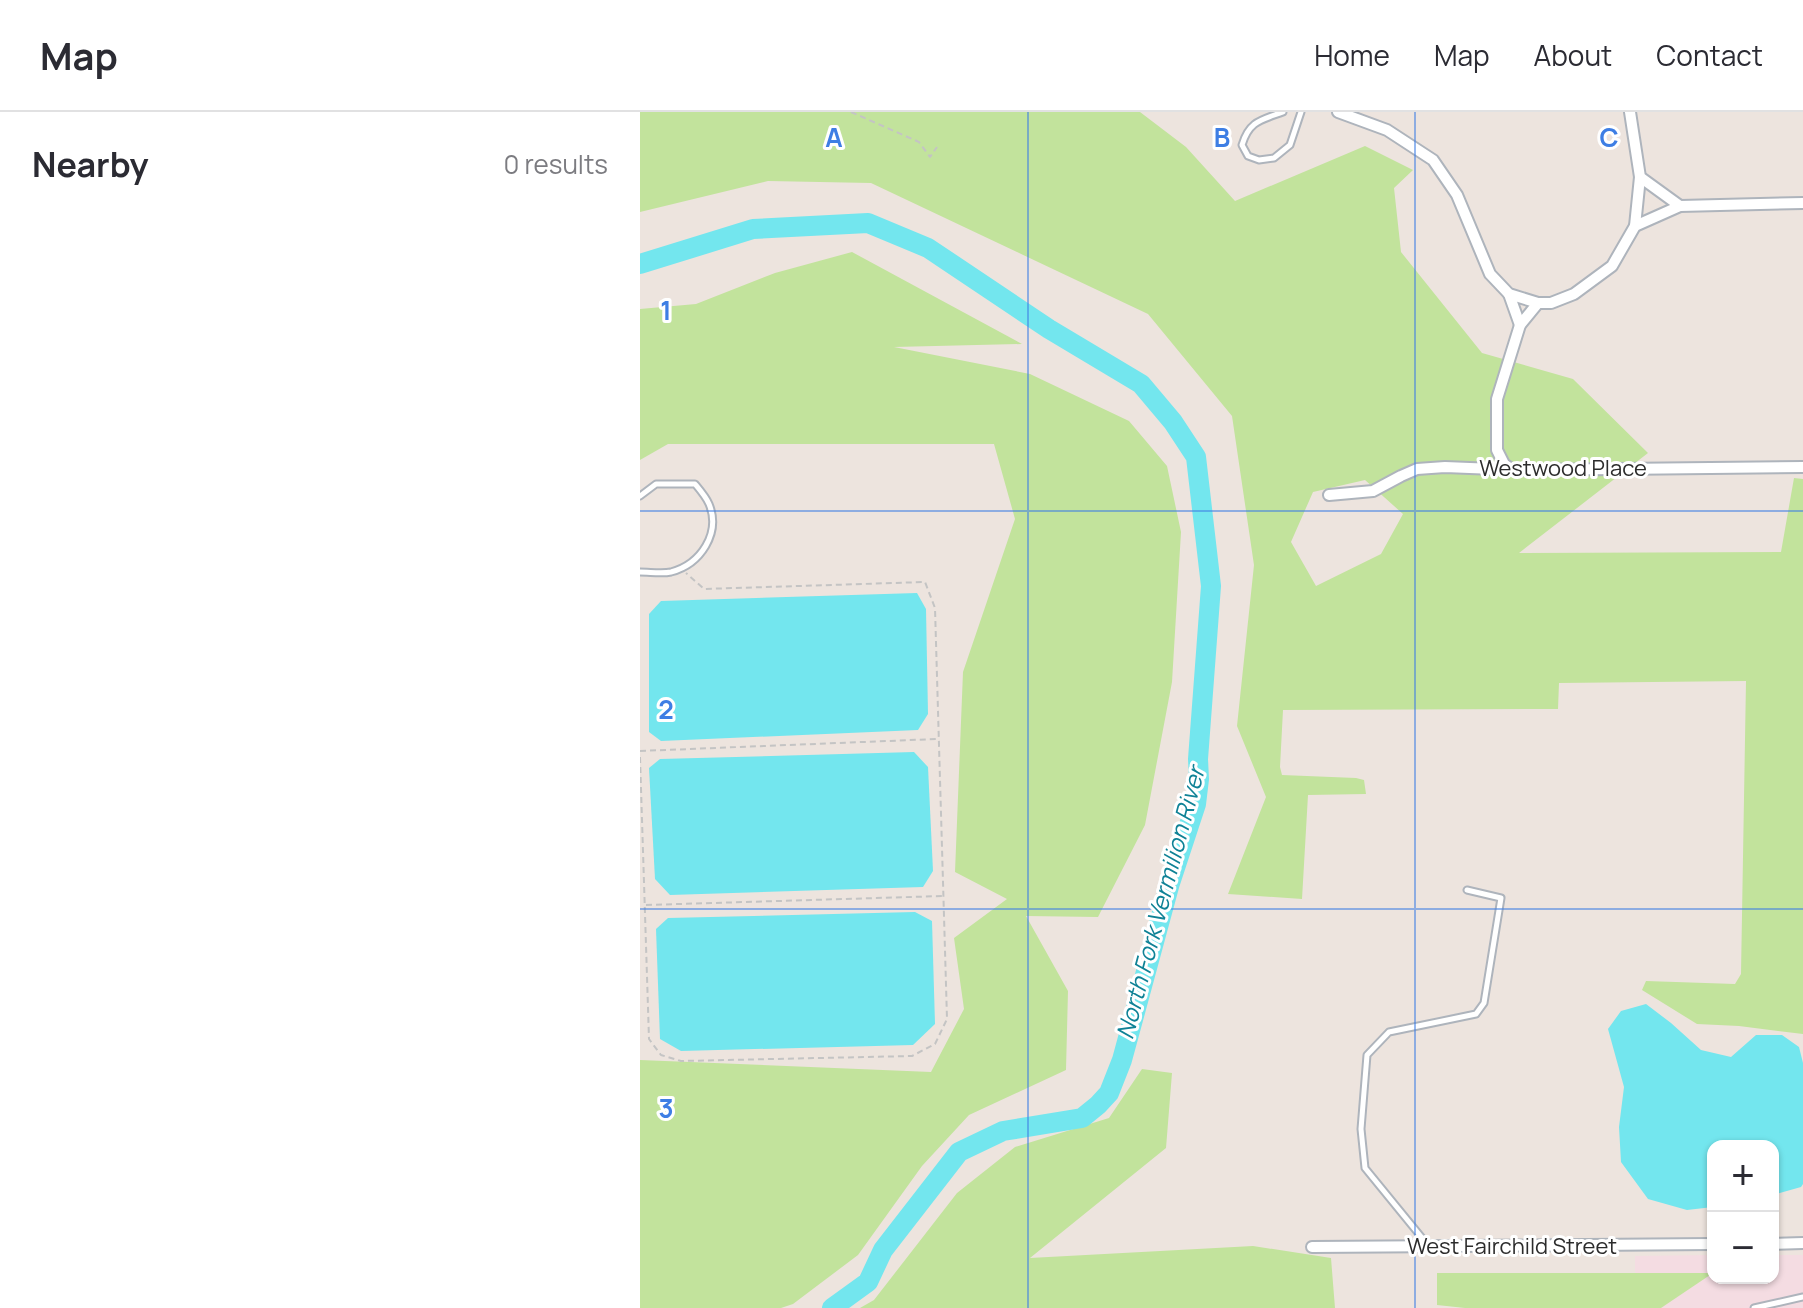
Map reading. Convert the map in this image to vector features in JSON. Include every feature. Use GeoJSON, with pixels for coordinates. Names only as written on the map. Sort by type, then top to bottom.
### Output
{"type":"FeatureCollection","features":[{"type":"Feature","properties":{"kind":"street"},"geometry":{"type":"LineString","coordinates":[[1338,112],[1387,130],[1433,160],[1457,195],[1490,274],[1509,294],[1520,325]]}},
{"type":"Feature","properties":{"kind":"street"},"geometry":{"type":"LineString","coordinates":[[1509,294],[1538,303],[1551,303],[1574,294],[1612,266],[1635,226],[1640,177],[1630,112]]}},
{"type":"Feature","properties":{"kind":"street"},"geometry":{"type":"LineString","coordinates":[[1640,177],[1680,206]]}},
{"type":"Feature","properties":{"kind":"street"},"geometry":{"type":"LineString","coordinates":[[1635,226],[1680,206],[1803,203]]}},
{"type":"Feature","properties":{"kind":"street"},"geometry":{"type":"LineString","coordinates":[[1511,469],[1504,464],[1497,450],[1497,399],[1520,325],[1538,303]]}},
{"type":"Feature","properties":{"kind":"street","name":"Westwood Place"},"geometry":{"type":"LineString","coordinates":[[1329,495],[1373,491],[1417,469],[1445,467],[1803,467]]}},
{"type":"Feature","properties":{"kind":"street"},"geometry":{"type":"LineString","coordinates":[[1779,1244],[1803,1243]]}},
{"type":"Feature","properties":{"kind":"street","name":"West Fairchild Street"},"geometry":{"type":"LineString","coordinates":[[1312,1247],[1707,1244]]}},
{"type":"Feature","properties":{"kind":"lane"},"geometry":{"type":"LineString","coordinates":[[1283,112],[1257,122],[1246,132],[1242,145],[1248,156],[1259,160],[1274,158],[1282,152],[1290,145],[1301,112]]}},
{"type":"Feature","properties":{"kind":"lane"},"geometry":{"type":"LineString","coordinates":[[640,496],[656,484],[695,484],[709,502],[713,520],[705,550],[694,561],[671,572],[640,572]]}},
{"type":"Feature","properties":{"kind":"lane"},"geometry":{"type":"LineString","coordinates":[[1429,1246],[1365,1168],[1361,1129],[1367,1055],[1389,1032],[1476,1014],[1484,1003],[1501,898],[1467,890]]}},
{"type":"Feature","properties":{"kind":"lane"},"geometry":{"type":"LineString","coordinates":[[1754,1308],[1803,1297]]}},
{"type":"Feature","properties":{"kind":"path"},"geometry":{"type":"LineString","coordinates":[[851,112],[919,142],[930,157],[937,147]]}},
{"type":"Feature","properties":{"kind":"path"},"geometry":{"type":"LineString","coordinates":[[640,757],[649,1039],[661,1055],[681,1061],[912,1056],[935,1044],[947,1019],[935,608],[925,582],[704,589],[680,568]]}},
{"type":"Feature","properties":{"kind":"path"},"geometry":{"type":"LineString","coordinates":[[640,751],[938,739]]}},
{"type":"Feature","properties":{"kind":"path"},"geometry":{"type":"LineString","coordinates":[[644,905],[943,896]]}},
{"type":"Feature","properties":{"kind":"shaded area"},"geometry":{"type":"Polygon","coordinates":[[[1707,1255],[1707,1284],[1779,1284],[1779,1255],[1803,1255],[1803,1308],[1635,1308],[1635,1256],[1707,1255]]]}},
{"type":"Feature","properties":{"kind":"green space"},"geometry":{"type":"Polygon","coordinates":[[[640,112],[1140,112],[1186,147],[1235,201],[1365,146],[1413,170],[1394,188],[1401,252],[1482,353],[1573,379],[1648,453],[1519,553],[1781,552],[1794,478],[1803,479],[1803,1034],[1697,1024],[1642,990],[1646,981],[1735,984],[1741,974],[1746,681],[1559,683],[1558,709],[1283,710],[1282,775],[1356,778],[1364,780],[1366,794],[1308,795],[1302,899],[1228,894],[1266,797],[1237,726],[1254,565],[1232,416],[1148,314],[871,183],[768,181],[640,212],[640,112]],[[1365,480],[1313,492],[1291,542],[1316,586],[1381,554],[1403,514],[1365,480]]]}},
{"type":"Feature","properties":{"kind":"green space"},"geometry":{"type":"Polygon","coordinates":[[[852,252],[1022,344],[894,347],[1030,374],[1129,421],[1167,466],[1181,532],[1172,682],[1145,825],[1098,917],[1026,916],[1068,991],[1066,1070],[969,1115],[922,1166],[858,1255],[793,1304],[781,1308],[640,1308],[640,1060],[931,1072],[964,1009],[954,938],[1007,899],[955,872],[963,672],[1015,519],[994,444],[668,444],[640,460],[640,309],[696,304],[775,273],[852,252]]]}},
{"type":"Feature","properties":{"kind":"green space"},"geometry":{"type":"Polygon","coordinates":[[[1142,1069],[1172,1073],[1166,1148],[1030,1258],[1253,1246],[1331,1258],[1335,1308],[860,1308],[874,1300],[957,1193],[1015,1147],[1109,1118],[1142,1069]]]}},
{"type":"Feature","properties":{"kind":"green space"},"geometry":{"type":"Polygon","coordinates":[[[1437,1273],[1707,1273],[1707,1277],[1661,1308],[1465,1308],[1437,1305],[1437,1273]]]}},
{"type":"Feature","properties":{"kind":"water"},"geometry":{"type":"Polygon","coordinates":[[[917,593],[926,609],[928,714],[918,730],[661,741],[649,732],[649,614],[661,601],[917,593]]]}},
{"type":"Feature","properties":{"kind":"water"},"geometry":{"type":"Polygon","coordinates":[[[914,752],[928,767],[933,871],[923,887],[670,895],[655,879],[649,768],[660,759],[914,752]]]}},
{"type":"Feature","properties":{"kind":"water"},"geometry":{"type":"Polygon","coordinates":[[[915,912],[932,921],[935,1024],[913,1045],[681,1051],[660,1039],[656,929],[668,918],[915,912]]]}},
{"type":"Feature","properties":{"kind":"water"},"geometry":{"type":"Polygon","coordinates":[[[1646,1004],[1701,1050],[1731,1057],[1756,1035],[1782,1035],[1799,1047],[1803,1063],[1801,1187],[1779,1193],[1779,1140],[1707,1140],[1707,1208],[1687,1210],[1648,1199],[1621,1162],[1619,1127],[1624,1087],[1608,1029],[1621,1011],[1646,1004]]]}},
{"type":"Feature","properties":{"kind":"waterway","name":"North Fork Vermilion River"},"geometry":{"type":"LineString","coordinates":[[640,264],[753,229],[868,223],[928,248],[1049,329],[1141,384],[1173,422],[1196,457],[1211,586],[1196,804],[1170,883],[1122,1060],[1109,1093],[1082,1118],[1003,1131],[959,1152],[883,1250],[868,1282],[832,1308]]}}]}
